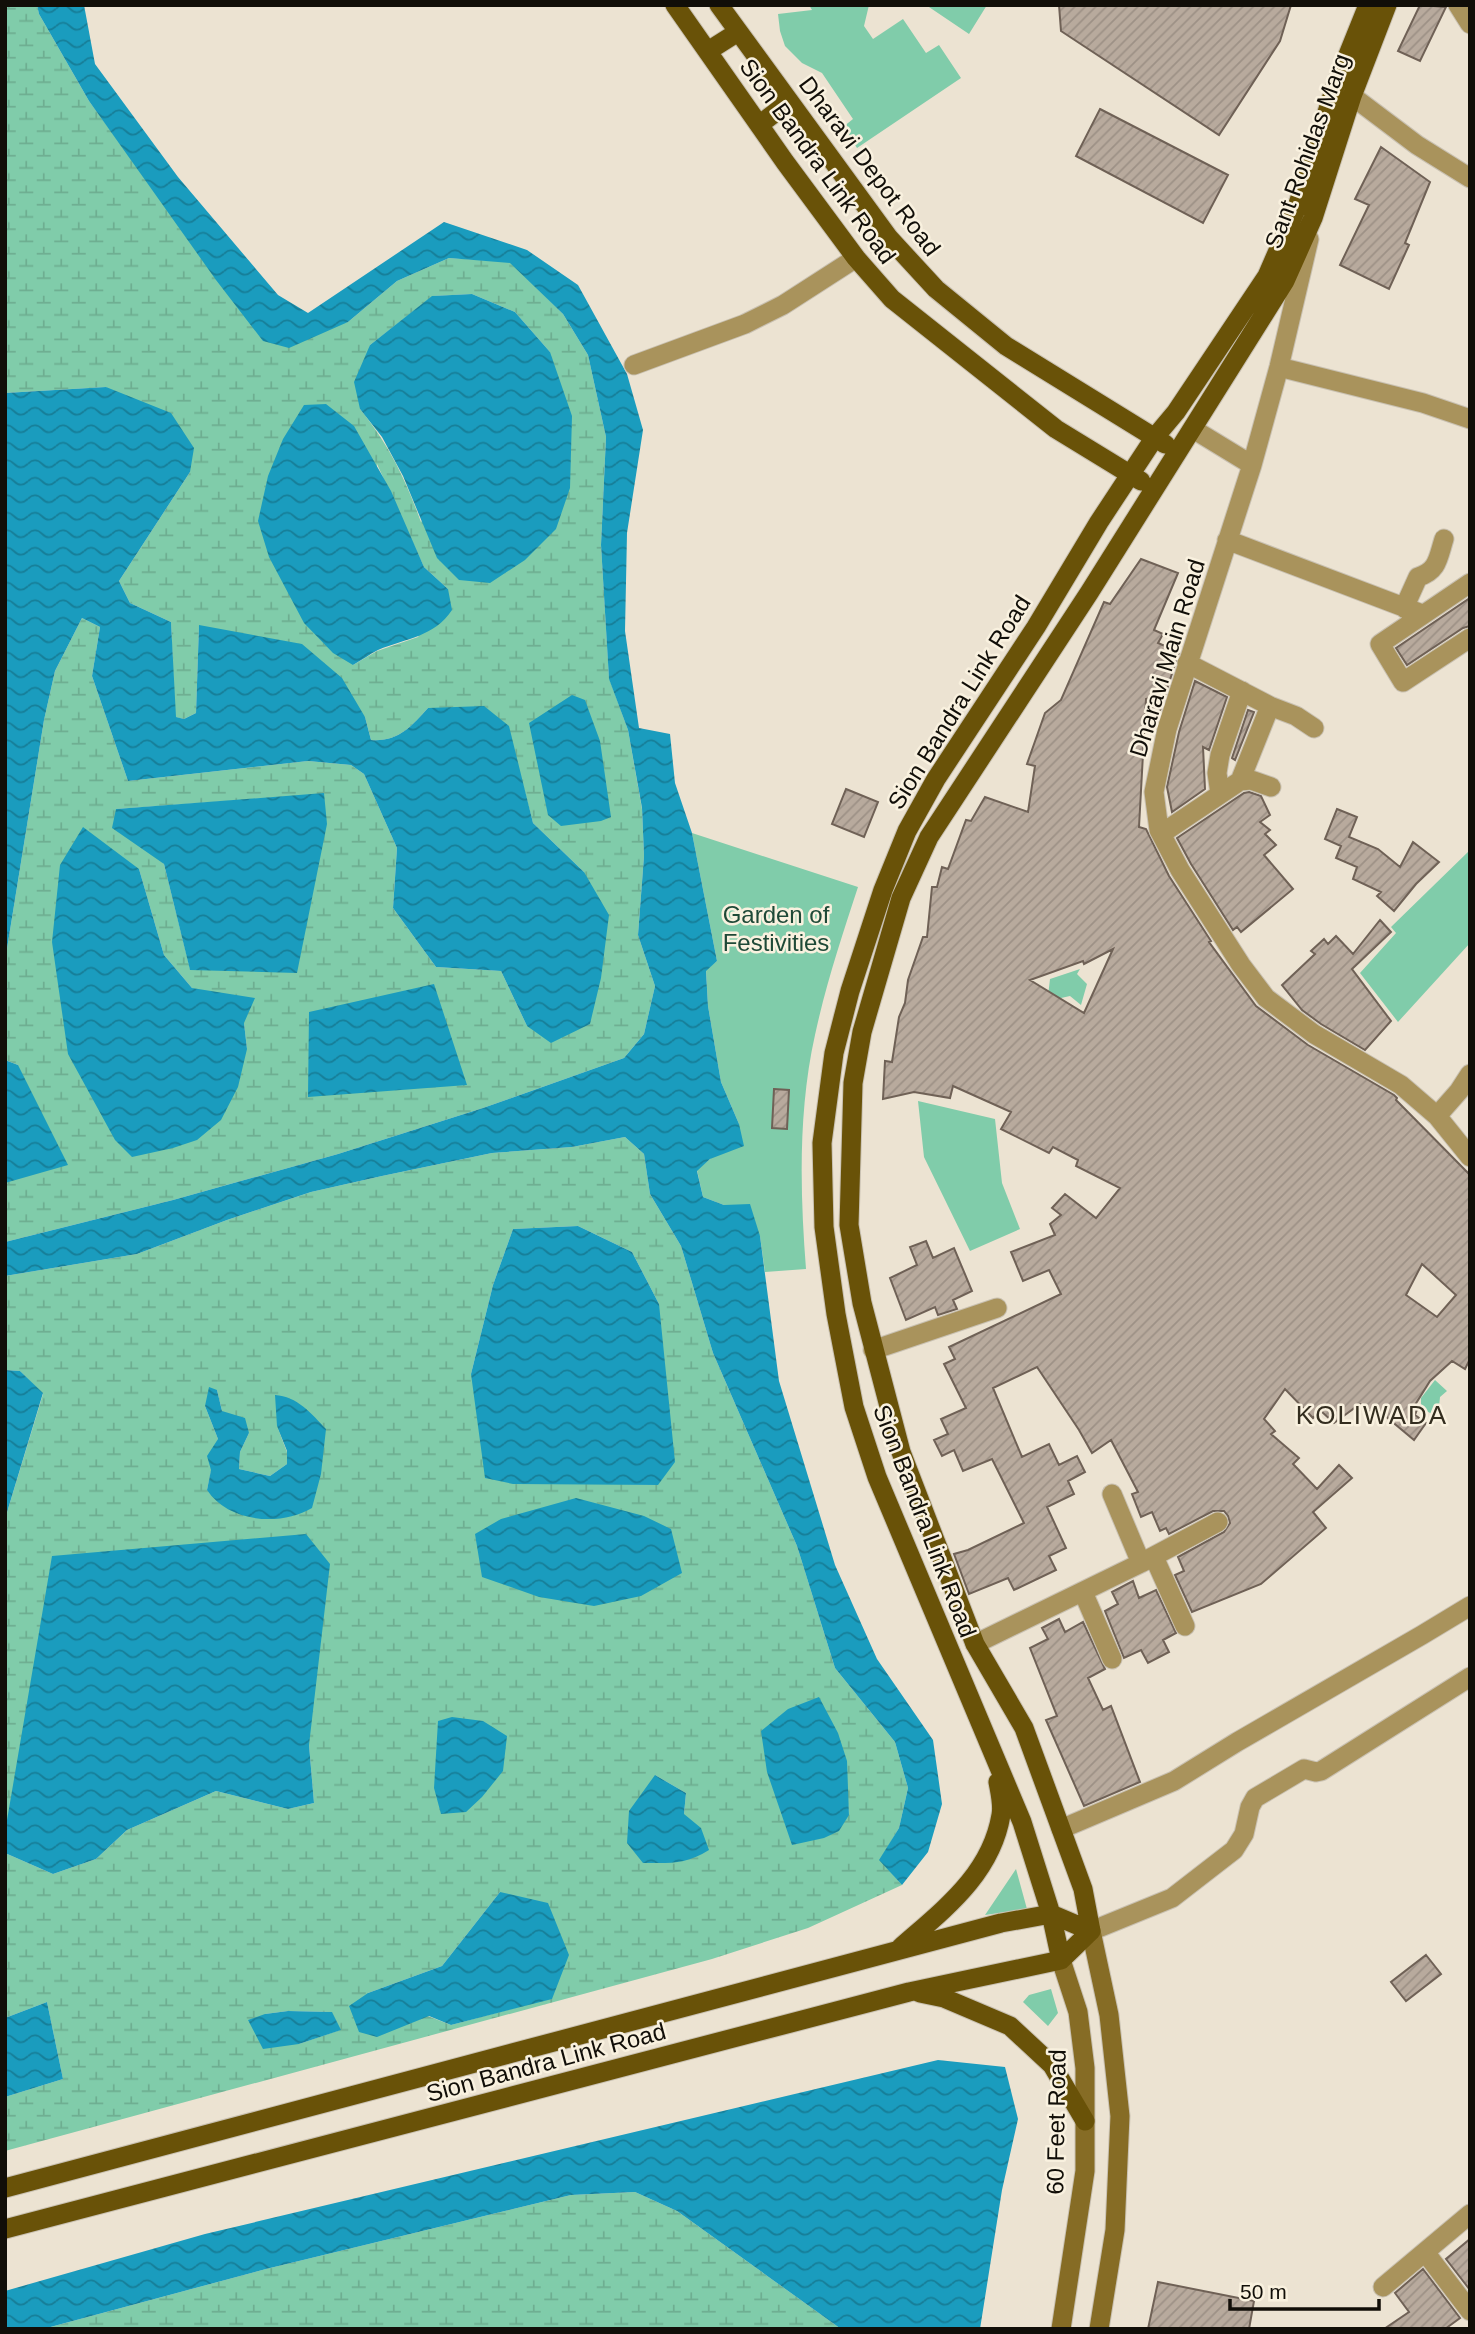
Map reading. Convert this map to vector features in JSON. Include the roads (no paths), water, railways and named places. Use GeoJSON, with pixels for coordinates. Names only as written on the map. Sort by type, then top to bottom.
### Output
{"type":"FeatureCollection","features":[{"type":"Feature","properties":{"kind":"main road","name":"Sion Bandra Link Road"},"geometry":{"type":"LineString","coordinates":[[675,5],[856,258],[892,299],[1056,429],[1130,474],[1029,638],[936,779],[907,831],[883,890],[850,991],[834,1053],[822,1143],[824,1227],[836,1314],[854,1408],[877,1477],[996,1764]]}},
{"type":"Feature","properties":{"kind":"main road","name":"Dharavi Depot Road"},"geometry":{"type":"LineString","coordinates":[[719,5],[889,238],[936,289],[1006,346],[1177,452]]}},
{"type":"Feature","properties":{"kind":"main road","name":"Sant Rohidas Marg"},"geometry":{"type":"LineString","coordinates":[[1177,452],[1285,281],[1313,218],[1368,5]]}},
{"type":"Feature","properties":{"kind":"main road","name":"Sant Rohidas Marg"},"geometry":{"type":"LineString","coordinates":[[1130,474],[1176,412],[1267,276],[1344,92],[1387,5]]}},
{"type":"Feature","properties":{"kind":"main road"},"geometry":{"type":"LineString","coordinates":[[708,51],[738,32]]}},
{"type":"Feature","properties":{"kind":"main road"},"geometry":{"type":"LineString","coordinates":[[759,125],[789,102]]}},
{"type":"Feature","properties":{"kind":"main road","name":"Sion Bandra Link Road"},"geometry":{"type":"LineString","coordinates":[[1091,1931],[1083,1889],[1024,1728],[975,1644],[901,1452],[862,1303],[849,1225],[853,1083],[862,1032],[901,898],[929,837],[1089,593],[1177,452]]}},
{"type":"Feature","properties":{"kind":"main road"},"geometry":{"type":"LineString","coordinates":[[1130,474],[1153,489]]}},
{"type":"Feature","properties":{"kind":"main road"},"geometry":{"type":"LineString","coordinates":[[824,1227],[849,1225]]}},
{"type":"Feature","properties":{"kind":"main road"},"geometry":{"type":"LineString","coordinates":[[922,1586],[946,1574]]}},
{"type":"Feature","properties":{"kind":"main road"},"geometry":{"type":"LineString","coordinates":[[996,1764],[1022,1822],[1051,1914],[1061,1960]]}},
{"type":"Feature","properties":{"kind":"main road"},"geometry":{"type":"LineString","coordinates":[[896,1951],[959,1896],[977,1874],[991,1848],[1002,1813],[996,1764]]}},
{"type":"Feature","properties":{"kind":"main road","name":"Sion Bandra Link Road"},"geometry":{"type":"LineString","coordinates":[[5,2188],[1001,1923],[1051,1914]]}},
{"type":"Feature","properties":{"kind":"main road"},"geometry":{"type":"LineString","coordinates":[[1051,1914],[1091,1931]]}},
{"type":"Feature","properties":{"kind":"main road"},"geometry":{"type":"LineString","coordinates":[[1061,1960],[1091,1931]]}},
{"type":"Feature","properties":{"kind":"main road"},"geometry":{"type":"LineString","coordinates":[[1091,1931],[1109,2015],[1120,2116],[1115,2230],[1099,2329]]}},
{"type":"Feature","properties":{"kind":"main road","name":"Sion Bandra Link Road"},"geometry":{"type":"LineString","coordinates":[[5,2229],[909,1992],[1061,1960]]}},
{"type":"Feature","properties":{"kind":"main road","name":"60 Feet Road"},"geometry":{"type":"LineString","coordinates":[[1061,1960],[1078,2012],[1085,2068],[1086,2121],[1085,2171],[1061,2329]]}},
{"type":"Feature","properties":{"kind":"main road"},"geometry":{"type":"LineString","coordinates":[[909,1992],[944,1998],[1010,2026],[1052,2065],[1086,2121]]}},
{"type":"Feature","properties":{"kind":"street"},"geometry":{"type":"LineString","coordinates":[[1458,5],[1470,23]]}},
{"type":"Feature","properties":{"kind":"street"},"geometry":{"type":"LineString","coordinates":[[1344,92],[1417,145],[1470,178]]}},
{"type":"Feature","properties":{"kind":"street","name":"Dharavi Main Road"},"geometry":{"type":"LineString","coordinates":[[1313,218],[1279,367],[1252,465],[1167,729],[1154,792],[1161,834],[1180,870],[1241,965],[1266,998],[1314,1034],[1401,1085],[1437,1116],[1470,1157]]}},
{"type":"Feature","properties":{"kind":"street"},"geometry":{"type":"LineString","coordinates":[[634,365],[745,324],[783,305],[856,258]]}},
{"type":"Feature","properties":{"kind":"street"},"geometry":{"type":"LineString","coordinates":[[1279,367],[1423,403],[1470,419]]}},
{"type":"Feature","properties":{"kind":"street"},"geometry":{"type":"LineString","coordinates":[[1193,429],[1252,465]]}},
{"type":"Feature","properties":{"kind":"street"},"geometry":{"type":"LineString","coordinates":[[1413,611],[1418,576],[1429,574],[1433,570],[1444,539]]}},
{"type":"Feature","properties":{"kind":"street"},"geometry":{"type":"LineString","coordinates":[[1227,540],[1413,611]]}},
{"type":"Feature","properties":{"kind":"street"},"geometry":{"type":"LineString","coordinates":[[1470,583],[1413,611],[1380,644],[1403,682],[1470,638]]}},
{"type":"Feature","properties":{"kind":"street"},"geometry":{"type":"LineString","coordinates":[[1187,663],[1270,706],[1296,716],[1314,728]]}},
{"type":"Feature","properties":{"kind":"street"},"geometry":{"type":"LineString","coordinates":[[1220,794],[1217,773],[1220,755],[1241,691]]}},
{"type":"Feature","properties":{"kind":"street"},"geometry":{"type":"LineString","coordinates":[[1240,781],[1270,706]]}},
{"type":"Feature","properties":{"kind":"street"},"geometry":{"type":"LineString","coordinates":[[1161,834],[1240,781],[1251,780],[1271,787]]}},
{"type":"Feature","properties":{"kind":"street"},"geometry":{"type":"LineString","coordinates":[[1437,1116],[1470,1074]]}},
{"type":"Feature","properties":{"kind":"street"},"geometry":{"type":"LineString","coordinates":[[873,1350],[997,1308]]}},
{"type":"Feature","properties":{"kind":"street"},"geometry":{"type":"LineString","coordinates":[[1112,1494],[1185,1626]]}},
{"type":"Feature","properties":{"kind":"street"},"geometry":{"type":"LineString","coordinates":[[975,1644],[1148,1560],[1218,1522]]}},
{"type":"Feature","properties":{"kind":"street"},"geometry":{"type":"LineString","coordinates":[[1083,1592],[1112,1660]]}},
{"type":"Feature","properties":{"kind":"street"},"geometry":{"type":"LineString","coordinates":[[1061,1829],[1174,1782],[1237,1742],[1470,1606]]}},
{"type":"Feature","properties":{"kind":"street"},"geometry":{"type":"LineString","coordinates":[[1091,1931],[1172,1898],[1234,1850],[1244,1834],[1250,1807],[1260,1794],[1304,1769],[1321,1771],[1470,1677]]}},
{"type":"Feature","properties":{"kind":"street"},"geometry":{"type":"LineString","coordinates":[[1383,2287],[1470,2214]]}},
{"type":"Feature","properties":{"kind":"street"},"geometry":{"type":"LineString","coordinates":[[1425,2252],[1470,2311]]}},
{"type":"Feature","properties":{"kind":"water"},"geometry":{"type":"Polygon","coordinates":[[[37,5],[84,5],[95,64],[178,177],[278,295],[308,313],[444,222],[527,250],[578,285],[627,374],[643,430],[627,533],[625,631],[639,728],[670,734],[675,783],[692,833],[717,961],[706,971],[708,1006],[721,1082],[739,1124],[744,1146],[710,1159],[697,1171],[703,1197],[724,1205],[750,1204],[760,1236],[779,1381],[835,1565],[877,1659],[933,1740],[942,1804],[928,1852],[902,1885],[879,1860],[899,1828],[908,1788],[895,1742],[835,1668],[797,1546],[713,1353],[681,1246],[650,1194],[644,1154],[625,1137],[572,1147],[492,1153],[382,1176],[311,1192],[137,1254],[5,1276],[5,1242],[173,1200],[338,1154],[483,1108],[624,1058],[644,1034],[655,986],[638,935],[644,856],[642,808],[628,730],[609,679],[601,545],[606,437],[588,355],[563,314],[510,263],[449,258],[397,281],[348,322],[289,348],[263,341],[216,280],[89,101],[39,14],[37,5]]]}},
{"type":"Feature","properties":{"kind":"water"},"geometry":{"type":"Polygon","coordinates":[[[472,294],[515,312],[550,352],[572,416],[570,488],[556,529],[525,560],[490,583],[459,580],[437,558],[403,476],[382,437],[360,409],[354,382],[370,345],[432,296],[472,294]]]}},
{"type":"Feature","properties":{"kind":"water"},"geometry":{"type":"Polygon","coordinates":[[[106,387],[171,413],[194,448],[190,472],[119,581],[130,603],[171,622],[176,717],[184,719],[196,713],[199,625],[302,644],[342,678],[365,717],[371,740],[396,736],[410,727],[428,708],[484,706],[509,726],[533,823],[584,872],[609,915],[601,978],[590,1024],[551,1043],[527,1026],[501,971],[436,967],[393,908],[397,848],[364,774],[351,765],[308,761],[128,781],[92,676],[100,627],[82,618],[55,671],[44,720],[5,961],[5,393],[106,387]]]}},
{"type":"Feature","properties":{"kind":"water"},"geometry":{"type":"Polygon","coordinates":[[[326,404],[354,426],[391,491],[424,567],[448,589],[452,610],[437,626],[419,636],[378,650],[353,665],[333,653],[304,623],[269,557],[258,521],[268,476],[283,439],[304,405],[326,404]]]}},
{"type":"Feature","properties":{"kind":"water"},"geometry":{"type":"Polygon","coordinates":[[[572,695],[585,700],[600,741],[611,817],[601,821],[561,826],[548,815],[529,723],[572,695]]]}},
{"type":"Feature","properties":{"kind":"water"},"geometry":{"type":"Polygon","coordinates":[[[324,793],[327,824],[297,973],[190,970],[164,864],[112,828],[116,809],[324,793]]]}},
{"type":"Feature","properties":{"kind":"water"},"geometry":{"type":"Polygon","coordinates":[[[83,827],[139,869],[164,955],[192,988],[255,998],[244,1023],[247,1049],[238,1087],[221,1120],[197,1140],[132,1157],[115,1140],[68,1054],[52,942],[60,865],[83,827]]]}},
{"type":"Feature","properties":{"kind":"water"},"geometry":{"type":"Polygon","coordinates":[[[434,984],[467,1085],[308,1097],[309,1012],[434,984]]]}},
{"type":"Feature","properties":{"kind":"water"},"geometry":{"type":"Polygon","coordinates":[[[5,1060],[18,1065],[68,1165],[5,1183],[5,1060]]]}},
{"type":"Feature","properties":{"kind":"water"},"geometry":{"type":"Polygon","coordinates":[[[578,1226],[632,1252],[659,1304],[675,1462],[658,1485],[513,1484],[485,1478],[471,1374],[493,1285],[513,1229],[578,1226]]]}},
{"type":"Feature","properties":{"kind":"water"},"geometry":{"type":"Polygon","coordinates":[[[5,1370],[20,1371],[43,1393],[5,1519],[5,1370]]]}},
{"type":"Feature","properties":{"kind":"water"},"geometry":{"type":"Polygon","coordinates":[[[209,1387],[217,1390],[222,1411],[245,1418],[249,1433],[240,1452],[239,1469],[270,1476],[287,1464],[287,1451],[277,1426],[275,1395],[297,1402],[326,1429],[321,1474],[312,1508],[285,1518],[255,1518],[241,1515],[216,1501],[207,1490],[211,1470],[207,1456],[218,1439],[205,1406],[209,1387]]]}},
{"type":"Feature","properties":{"kind":"water"},"geometry":{"type":"Polygon","coordinates":[[[576,1498],[644,1516],[671,1529],[682,1573],[641,1596],[594,1606],[539,1597],[482,1577],[475,1534],[501,1519],[576,1498]]]}},
{"type":"Feature","properties":{"kind":"water"},"geometry":{"type":"Polygon","coordinates":[[[306,1534],[330,1564],[309,1745],[314,1803],[288,1809],[216,1791],[127,1830],[96,1859],[53,1874],[5,1853],[5,1832],[52,1556],[306,1534]]]}},
{"type":"Feature","properties":{"kind":"water"},"geometry":{"type":"Polygon","coordinates":[[[819,1697],[838,1733],[847,1761],[849,1815],[839,1831],[824,1838],[792,1845],[767,1772],[761,1731],[788,1709],[819,1697]]]}},
{"type":"Feature","properties":{"kind":"water"},"geometry":{"type":"Polygon","coordinates":[[[452,1717],[483,1721],[507,1736],[503,1771],[482,1797],[466,1812],[441,1814],[434,1788],[438,1721],[452,1717]]]}},
{"type":"Feature","properties":{"kind":"water"},"geometry":{"type":"Polygon","coordinates":[[[655,1775],[686,1793],[684,1814],[701,1828],[709,1850],[685,1861],[643,1863],[627,1843],[629,1811],[655,1775]]]}},
{"type":"Feature","properties":{"kind":"water"},"geometry":{"type":"Polygon","coordinates":[[[500,1892],[548,1903],[569,1955],[552,1999],[451,2025],[429,2016],[377,2037],[359,2032],[349,2006],[368,1993],[442,1966],[500,1892]]]}},
{"type":"Feature","properties":{"kind":"water"},"geometry":{"type":"Polygon","coordinates":[[[47,2002],[63,2079],[5,2097],[5,2018],[47,2002]]]}},
{"type":"Feature","properties":{"kind":"water"},"geometry":{"type":"Polygon","coordinates":[[[288,2011],[332,2012],[341,2030],[299,2044],[263,2049],[248,2020],[265,2014],[288,2011]]]}},
{"type":"Feature","properties":{"kind":"water"},"geometry":{"type":"Polygon","coordinates":[[[938,2060],[1005,2067],[1018,2119],[1002,2190],[980,2329],[841,2329],[677,2211],[635,2192],[571,2195],[266,2269],[43,2329],[5,2329],[5,2291],[205,2234],[938,2060]]]}},
{"type":"Feature","properties":{"kind":"district","name":"KOLIWADA"},"geometry":{"type":"Point","coordinates":[1372,1415]}},
{"type":"Feature","properties":{"kind":"park label","name":"Garden of Festivities"},"geometry":{"type":"Point","coordinates":[776,928]}}]}
